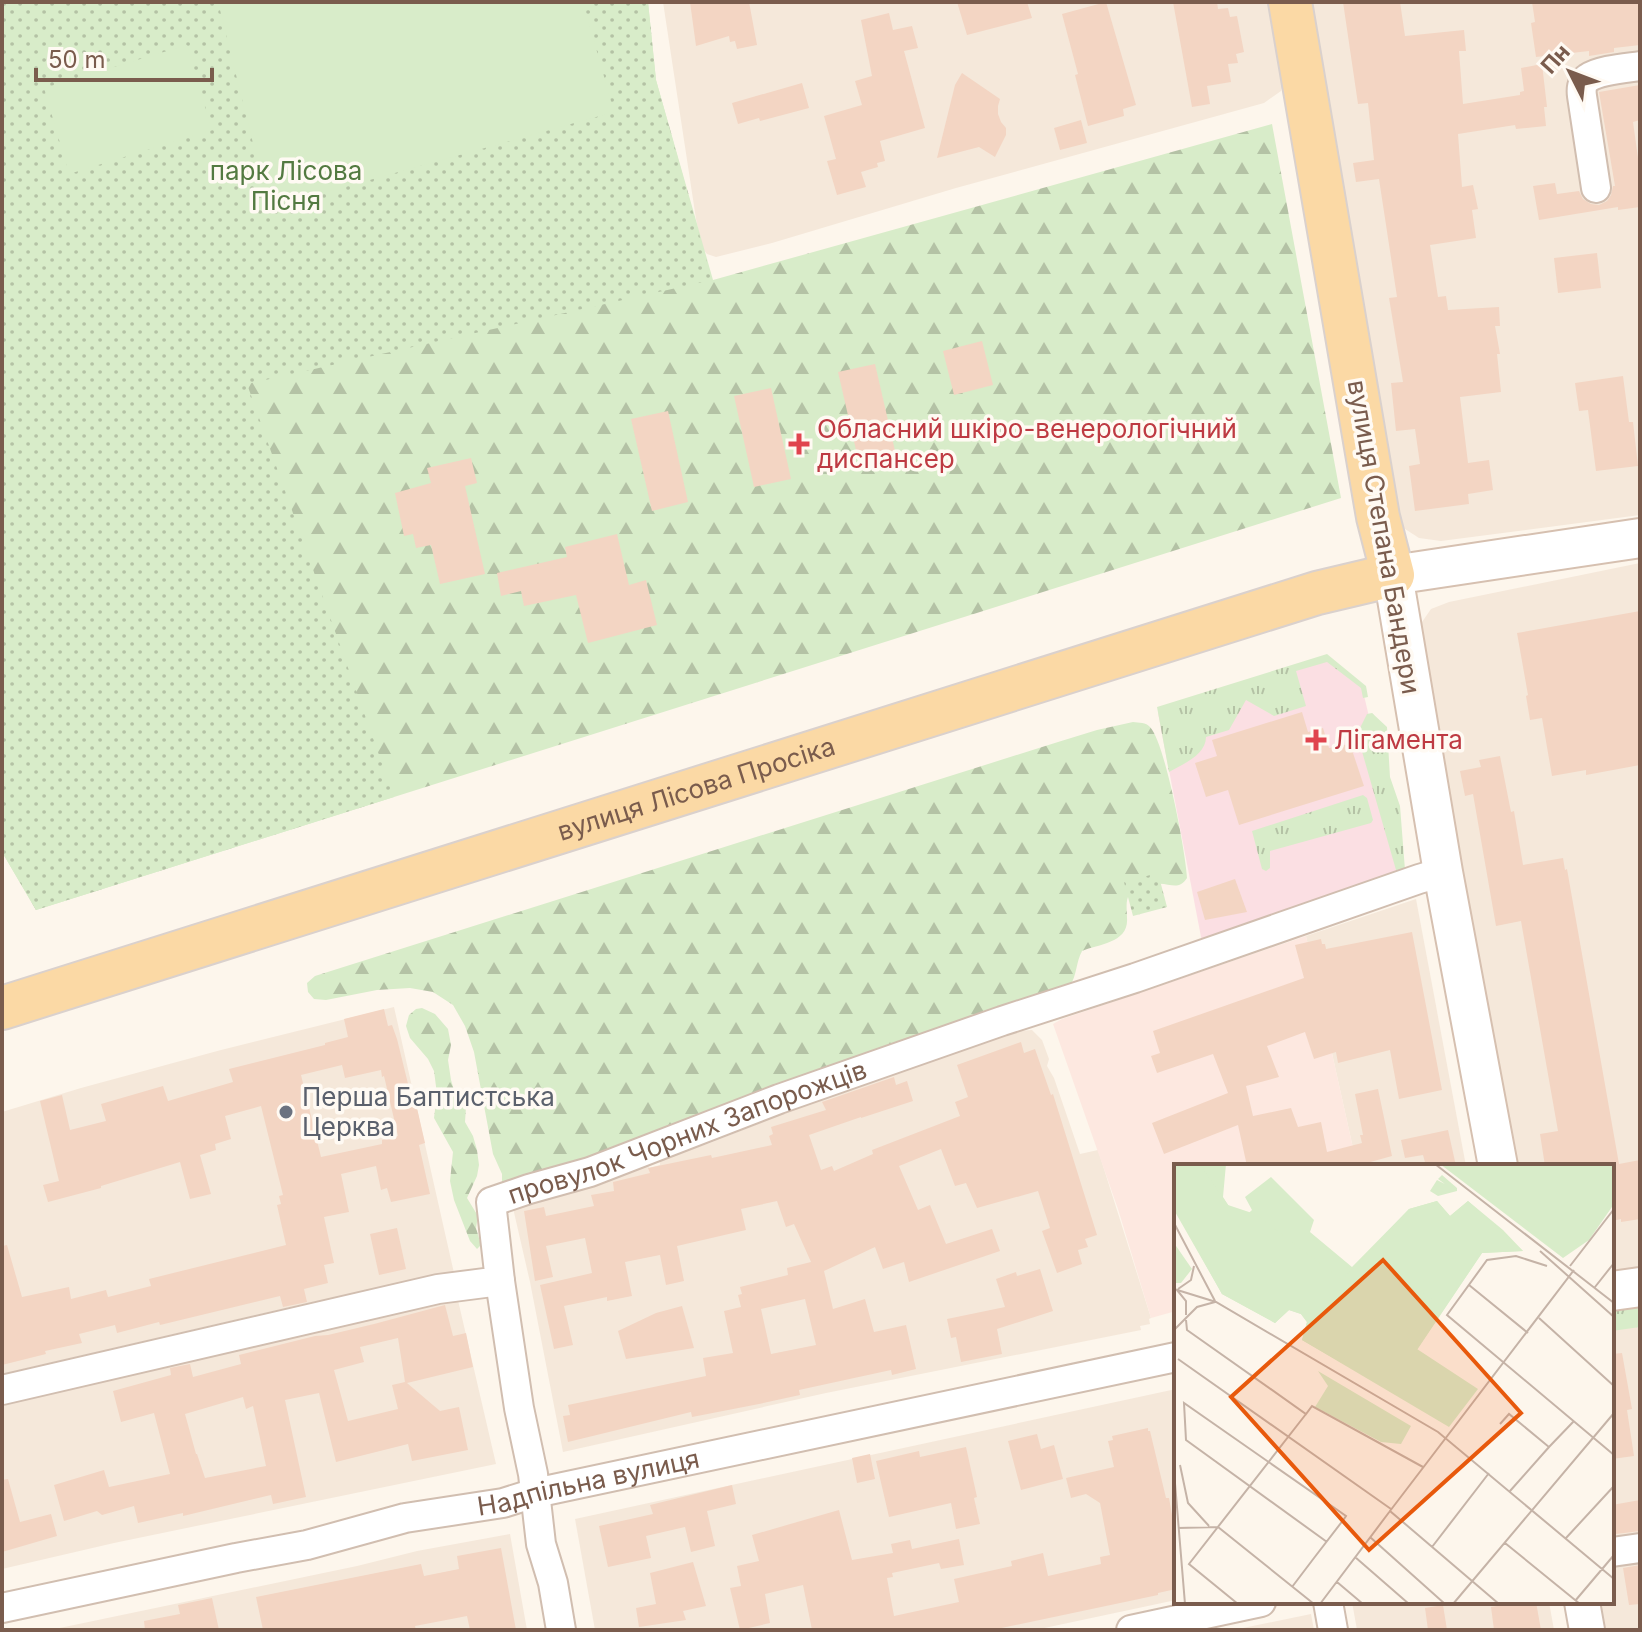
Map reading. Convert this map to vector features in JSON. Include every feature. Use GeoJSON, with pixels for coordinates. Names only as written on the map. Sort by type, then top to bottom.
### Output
{"type":"FeatureCollection","features":[{"type":"Feature","properties":{"kind":"main road","name":"вулиця Степана Бандери"},"geometry":{"type":"LineString","coordinates":[[1290,2],[1378,517],[1393,575],[1443,872],[1498,1164]]}},
{"type":"Feature","properties":{"kind":"main road"},"geometry":{"type":"LineString","coordinates":[[1393,575],[1640,538]]}},
{"type":"Feature","properties":{"kind":"main road","name":"вулиця Лісова Просіка"},"geometry":{"type":"LineString","coordinates":[[2,1008],[1317,593],[1393,575]]}},
{"type":"Feature","properties":{"kind":"main road"},"geometry":{"type":"LineString","coordinates":[[1614,1291],[1640,1287]]}},
{"type":"Feature","properties":{"kind":"street"},"geometry":{"type":"LineString","coordinates":[[1596,188],[1581,89],[1588,78],[1600,73],[1640,66]]}},
{"type":"Feature","properties":{"kind":"street","name":"провулок Чорних Запорожців"},"geometry":{"type":"LineString","coordinates":[[500,1281],[491,1202],[590,1172],[779,1099],[1443,872]]}},
{"type":"Feature","properties":{"kind":"street"},"geometry":{"type":"LineString","coordinates":[[2,1390],[438,1289],[500,1281],[541,1544],[553,1583],[561,1630]]}},
{"type":"Feature","properties":{"kind":"street","name":"Надпільна вулиця"},"geometry":{"type":"LineString","coordinates":[[2,1608],[307,1545],[405,1518],[503,1503],[535,1493],[1174,1357]]}},
{"type":"Feature","properties":{"kind":"street"},"geometry":{"type":"LineString","coordinates":[[1614,1552],[1640,1548]]}},
{"type":"Feature","properties":{"kind":"street"},"geometry":{"type":"LineString","coordinates":[[1131,1630],[1252,1604]]}},
{"type":"Feature","properties":{"kind":"street"},"geometry":{"type":"LineString","coordinates":[[1328,1604],[1333,1630]]}},
{"type":"Feature","properties":{"kind":"street"},"geometry":{"type":"LineString","coordinates":[[1582,1604],[1587,1630]]}},
{"type":"Feature","properties":{"kind":"shaded area"},"geometry":{"type":"Polygon","coordinates":[[[663,2],[1271,2],[1284,81],[1281,91],[1264,103],[716,257],[702,248],[663,2]]]}},
{"type":"Feature","properties":{"kind":"shaded area"},"geometry":{"type":"Polygon","coordinates":[[[1309,2],[1640,2],[1640,515],[1441,541],[1419,538],[1402,527],[1309,2]]]}},
{"type":"Feature","properties":{"kind":"shaded area"},"geometry":{"type":"Polygon","coordinates":[[[1640,563],[1640,1268],[1614,1272],[1614,1164],[1517,1164],[1420,640],[1422,622],[1431,609],[1449,602],[1640,563]]]}},
{"type":"Feature","properties":{"kind":"shaded area"},"geometry":{"type":"Polygon","coordinates":[[[1326,660],[1362,687],[1404,871],[1202,942],[1158,713],[1326,660]]]}},
{"type":"Feature","properties":{"kind":"shaded area"},"geometry":{"type":"Polygon","coordinates":[[[1416,899],[1466,1164],[1357,1164],[1306,936],[1416,899]]]}},
{"type":"Feature","properties":{"kind":"shaded area"},"geometry":{"type":"Polygon","coordinates":[[[1306,936],[1357,1164],[1174,1164],[1174,1312],[1151,1318],[1118,1209],[1053,1024],[1306,936]]]}},
{"type":"Feature","properties":{"kind":"shaded area"},"geometry":{"type":"Polygon","coordinates":[[[394,1007],[454,1273],[308,1303],[2,1374],[2,1112],[221,1050],[394,1007]]]}},
{"type":"Feature","properties":{"kind":"shaded area"},"geometry":{"type":"Polygon","coordinates":[[[1032,1030],[1042,1040],[1049,1059],[1047,1066],[1080,1154],[1098,1150],[1151,1318],[1150,1324],[1140,1326],[1141,1330],[826,1393],[563,1452],[513,1208],[648,1164],[649,1168],[660,1165],[660,1160],[868,1080],[1019,1031],[1032,1030]]]}},
{"type":"Feature","properties":{"kind":"shaded area"},"geometry":{"type":"Polygon","coordinates":[[[457,1296],[496,1464],[2,1569],[2,1401],[457,1296]]]}},
{"type":"Feature","properties":{"kind":"shaded area"},"geometry":{"type":"Polygon","coordinates":[[[1640,1305],[1640,1630],[1599,1630],[1593,1604],[1614,1604],[1614,1309],[1640,1305]]]}},
{"type":"Feature","properties":{"kind":"shaded area"},"geometry":{"type":"Polygon","coordinates":[[[1174,1389],[1174,1600],[1035,1630],[595,1630],[575,1519],[1174,1389]]]}},
{"type":"Feature","properties":{"kind":"shaded area"},"geometry":{"type":"Polygon","coordinates":[[[510,1534],[527,1630],[50,1630],[417,1551],[510,1534]]]}},
{"type":"Feature","properties":{"kind":"shaded area"},"geometry":{"type":"Polygon","coordinates":[[[1352,1604],[1549,1604],[1554,1630],[1357,1630],[1352,1604]]]}},
{"type":"Feature","properties":{"kind":"shaded area"},"geometry":{"type":"Polygon","coordinates":[[[1311,1614],[1314,1630],[1235,1630],[1243,1628],[1311,1614]]]}},
{"type":"Feature","properties":{"kind":"green space"},"geometry":{"type":"Polygon","coordinates":[[[2,2],[648,2],[656,80],[713,280],[1272,124],[1341,498],[36,910],[2,852],[2,2]]]}},
{"type":"Feature","properties":{"kind":"green space","name":"парк Лісова Пісня"},"geometry":{"type":"Polygon","coordinates":[[[2,2],[648,2],[656,80],[712,280],[247,384],[394,797],[36,910],[2,852],[2,2]]]}},
{"type":"Feature","properties":{"kind":"green space"},"geometry":{"type":"Polygon","coordinates":[[[218,2],[583,2],[614,112],[269,208],[218,2]]]}},
{"type":"Feature","properties":{"kind":"green space"},"geometry":{"type":"Polygon","coordinates":[[[187,45],[212,130],[69,174],[44,88],[187,45]]]}},
{"type":"Feature","properties":{"kind":"green space"},"geometry":{"type":"Polygon","coordinates":[[[1327,654],[1366,686],[1368,697],[1363,698],[1361,688],[1327,662],[1296,671],[1306,706],[1274,716],[1246,700],[1229,730],[1206,737],[1198,754],[1169,772],[1157,707],[1327,654]]]}},
{"type":"Feature","properties":{"kind":"green space"},"geometry":{"type":"Polygon","coordinates":[[[1372,713],[1387,727],[1390,777],[1400,806],[1405,870],[1396,870],[1357,734],[1367,714],[1372,713]]]}},
{"type":"Feature","properties":{"kind":"green space"},"geometry":{"type":"Polygon","coordinates":[[[1133,722],[1150,727],[1162,754],[1179,824],[1187,878],[1177,886],[1156,884],[1130,892],[1123,933],[1112,941],[1082,951],[1070,986],[584,1166],[502,1185],[502,1174],[493,1154],[474,1052],[465,1026],[453,1005],[433,992],[410,988],[377,990],[326,1000],[314,999],[308,992],[307,983],[315,976],[1058,742],[1133,722]]]}},
{"type":"Feature","properties":{"kind":"green space"},"geometry":{"type":"Polygon","coordinates":[[[1363,795],[1367,798],[1373,820],[1371,823],[1270,851],[1270,868],[1266,871],[1262,869],[1252,831],[1363,795]]]}},
{"type":"Feature","properties":{"kind":"green space"},"geometry":{"type":"Polygon","coordinates":[[[1158,873],[1167,907],[1133,916],[1124,882],[1158,873]]]}},
{"type":"Feature","properties":{"kind":"green space"},"geometry":{"type":"Polygon","coordinates":[[[422,1008],[435,1014],[448,1029],[451,1080],[466,1107],[465,1122],[477,1150],[477,1176],[467,1198],[478,1216],[476,1228],[481,1245],[477,1249],[470,1241],[454,1200],[450,1181],[453,1152],[434,1118],[437,1094],[434,1071],[410,1038],[406,1026],[409,1015],[422,1008]]]}},
{"type":"Feature","properties":{"kind":"green space"},"geometry":{"type":"Polygon","coordinates":[[[1640,1306],[1640,1327],[1614,1331],[1614,1309],[1640,1306]]]}},
{"type":"Feature","properties":{"kind":"building"},"geometry":{"type":"Polygon","coordinates":[[[690,2],[749,2],[757,45],[737,49],[735,41],[730,42],[729,36],[696,46],[690,2]]]}},
{"type":"Feature","properties":{"kind":"building"},"geometry":{"type":"Polygon","coordinates":[[[957,2],[1027,2],[1032,18],[967,35],[957,2]]]}},
{"type":"Feature","properties":{"kind":"building"},"geometry":{"type":"Polygon","coordinates":[[[1106,2],[1136,105],[1123,109],[1124,116],[1088,126],[1062,14],[1106,2]]]}},
{"type":"Feature","properties":{"kind":"building"},"geometry":{"type":"Polygon","coordinates":[[[1173,2],[1217,2],[1218,9],[1228,8],[1230,17],[1237,16],[1244,52],[1236,54],[1238,63],[1228,64],[1231,82],[1207,86],[1210,104],[1192,107],[1173,2]]]}},
{"type":"Feature","properties":{"kind":"building"},"geometry":{"type":"Polygon","coordinates":[[[1343,2],[1400,2],[1405,36],[1464,30],[1466,51],[1459,51],[1463,104],[1520,95],[1524,91],[1521,68],[1542,64],[1546,126],[1516,129],[1515,125],[1458,134],[1462,187],[1473,185],[1478,209],[1472,210],[1476,238],[1430,245],[1438,297],[1446,296],[1448,310],[1499,307],[1500,326],[1495,326],[1500,354],[1497,354],[1501,392],[1460,397],[1468,463],[1489,460],[1493,490],[1468,494],[1469,504],[1415,511],[1409,466],[1420,464],[1415,429],[1396,431],[1391,383],[1403,382],[1389,298],[1397,297],[1379,179],[1356,182],[1353,163],[1374,160],[1368,103],[1358,104],[1343,2]]]}},
{"type":"Feature","properties":{"kind":"building"},"geometry":{"type":"Polygon","coordinates":[[[1532,2],[1640,2],[1640,45],[1614,48],[1614,52],[1589,56],[1589,51],[1536,57],[1531,23],[1535,22],[1532,2]]]}},
{"type":"Feature","properties":{"kind":"building"},"geometry":{"type":"Polygon","coordinates":[[[889,13],[893,30],[912,26],[918,48],[904,51],[925,128],[880,141],[885,161],[877,163],[878,167],[861,172],[866,187],[837,195],[827,161],[836,159],[824,116],[862,105],[855,81],[872,76],[861,20],[889,13]]]}},
{"type":"Feature","properties":{"kind":"building"},"geometry":{"type":"Polygon","coordinates":[[[962,73],[1000,99],[998,114],[1006,128],[1006,135],[995,157],[979,147],[937,158],[955,85],[962,73]]]}},
{"type":"Feature","properties":{"kind":"building"},"geometry":{"type":"Polygon","coordinates":[[[802,83],[809,108],[738,124],[732,103],[802,83]]]}},
{"type":"Feature","properties":{"kind":"building"},"geometry":{"type":"Polygon","coordinates":[[[1640,85],[1640,120],[1633,122],[1640,157],[1640,207],[1618,210],[1618,207],[1539,220],[1533,186],[1555,183],[1557,194],[1579,191],[1583,199],[1591,204],[1599,205],[1607,201],[1615,186],[1599,92],[1640,85]]]}},
{"type":"Feature","properties":{"kind":"building"},"geometry":{"type":"Polygon","coordinates":[[[1081,120],[1087,143],[1060,150],[1054,128],[1081,120]]]}},
{"type":"Feature","properties":{"kind":"building"},"geometry":{"type":"Polygon","coordinates":[[[1597,253],[1601,288],[1558,293],[1554,258],[1597,253]]]}},
{"type":"Feature","properties":{"kind":"building"},"geometry":{"type":"Polygon","coordinates":[[[982,341],[993,385],[954,395],[943,351],[982,341]]]}},
{"type":"Feature","properties":{"kind":"building"},"geometry":{"type":"Polygon","coordinates":[[[875,364],[896,455],[859,463],[838,372],[875,364]]]}},
{"type":"Feature","properties":{"kind":"building"},"geometry":{"type":"Polygon","coordinates":[[[1623,376],[1638,466],[1596,471],[1588,410],[1579,411],[1575,383],[1623,376]]]}},
{"type":"Feature","properties":{"kind":"building"},"geometry":{"type":"Polygon","coordinates":[[[771,388],[791,479],[754,487],[734,396],[771,388]]]}},
{"type":"Feature","properties":{"kind":"building"},"geometry":{"type":"Polygon","coordinates":[[[668,411],[688,502],[652,511],[631,419],[668,411]]]}},
{"type":"Feature","properties":{"kind":"building"},"geometry":{"type":"Polygon","coordinates":[[[471,458],[477,483],[465,486],[485,574],[440,584],[431,545],[416,548],[413,534],[404,536],[395,493],[431,483],[427,468],[471,458]]]}},
{"type":"Feature","properties":{"kind":"building"},"geometry":{"type":"Polygon","coordinates":[[[617,534],[629,585],[646,580],[657,625],[588,643],[576,595],[524,606],[521,591],[501,596],[497,573],[567,557],[565,547],[617,534]]]}},
{"type":"Feature","properties":{"kind":"building"},"geometry":{"type":"Polygon","coordinates":[[[1640,611],[1640,765],[1586,775],[1586,770],[1552,776],[1542,718],[1530,720],[1517,633],[1640,611]]]}},
{"type":"Feature","properties":{"kind":"building"},"geometry":{"type":"Polygon","coordinates":[[[1302,712],[1308,732],[1323,728],[1329,748],[1350,744],[1364,786],[1239,825],[1228,790],[1206,797],[1195,763],[1217,756],[1212,740],[1302,712]]]}},
{"type":"Feature","properties":{"kind":"building"},"geometry":{"type":"Polygon","coordinates":[[[1500,756],[1523,865],[1563,858],[1567,869],[1619,1164],[1640,1160],[1640,1219],[1614,1221],[1614,1164],[1545,1164],[1540,1134],[1558,1131],[1521,921],[1496,926],[1473,794],[1465,796],[1460,771],[1481,767],[1479,760],[1500,756]]]}},
{"type":"Feature","properties":{"kind":"building"},"geometry":{"type":"Polygon","coordinates":[[[1235,879],[1247,912],[1205,920],[1197,892],[1235,879]]]}},
{"type":"Feature","properties":{"kind":"building"},"geometry":{"type":"Polygon","coordinates":[[[1412,932],[1442,1090],[1399,1099],[1390,1050],[1338,1063],[1336,1052],[1314,1059],[1305,1032],[1267,1046],[1279,1077],[1246,1086],[1253,1116],[1291,1108],[1298,1127],[1321,1122],[1327,1152],[1362,1143],[1355,1094],[1378,1089],[1392,1156],[1363,1164],[1247,1164],[1238,1125],[1164,1154],[1152,1123],[1228,1093],[1213,1054],[1157,1073],[1151,1056],[1160,1053],[1153,1031],[1304,978],[1295,945],[1321,939],[1326,949],[1412,932]]]}},
{"type":"Feature","properties":{"kind":"building"},"geometry":{"type":"Polygon","coordinates":[[[384,1009],[388,1026],[392,1025],[425,1143],[419,1145],[430,1194],[391,1202],[387,1188],[381,1190],[376,1166],[341,1174],[349,1212],[324,1217],[334,1263],[324,1265],[328,1283],[304,1289],[307,1302],[283,1307],[280,1296],[117,1333],[115,1325],[79,1334],[82,1343],[2,1365],[2,1246],[7,1245],[22,1297],[69,1287],[71,1299],[106,1290],[108,1297],[151,1286],[149,1279],[286,1245],[277,1205],[281,1204],[279,1196],[283,1195],[261,1106],[225,1116],[231,1139],[215,1144],[216,1150],[200,1155],[211,1194],[190,1199],[180,1162],[48,1202],[43,1185],[59,1181],[40,1101],[62,1095],[70,1130],[106,1121],[101,1104],[163,1086],[168,1101],[233,1082],[229,1069],[348,1037],[344,1019],[384,1009]],[[342,1065],[301,1075],[321,1157],[382,1144],[382,1140],[398,1136],[381,1070],[345,1078],[342,1065]]]}},
{"type":"Feature","properties":{"kind":"building"},"geometry":{"type":"Polygon","coordinates":[[[1021,1042],[1024,1053],[1035,1049],[1053,1094],[1097,1235],[1085,1239],[1088,1247],[1078,1250],[1082,1264],[1057,1273],[1042,1231],[1050,1228],[1038,1191],[977,1208],[966,1183],[955,1186],[941,1149],[899,1166],[918,1210],[930,1205],[946,1244],[992,1229],[1000,1251],[909,1282],[904,1262],[883,1269],[875,1247],[824,1271],[833,1309],[865,1299],[874,1332],[906,1325],[916,1369],[892,1375],[891,1370],[799,1390],[800,1395],[692,1417],[691,1412],[568,1442],[563,1416],[570,1415],[568,1405],[706,1376],[703,1358],[733,1353],[724,1311],[741,1307],[740,1287],[788,1275],[787,1268],[811,1262],[794,1224],[786,1227],[777,1201],[741,1209],[746,1230],[677,1246],[684,1281],[666,1285],[660,1255],[625,1262],[632,1296],[607,1301],[607,1297],[564,1306],[573,1345],[554,1349],[540,1285],[592,1273],[585,1238],[546,1246],[553,1277],[535,1281],[524,1211],[544,1207],[546,1216],[594,1206],[591,1195],[614,1191],[613,1182],[650,1173],[648,1168],[772,1145],[769,1136],[773,1134],[771,1127],[826,1110],[822,1102],[894,1077],[896,1085],[907,1081],[913,1101],[809,1135],[821,1170],[832,1166],[834,1171],[873,1154],[872,1150],[960,1116],[955,1102],[968,1097],[957,1065],[1021,1042]],[[805,1299],[761,1309],[771,1354],[816,1345],[805,1299]]]}},
{"type":"Feature","properties":{"kind":"building"},"geometry":{"type":"Polygon","coordinates":[[[1448,1130],[1456,1164],[1425,1164],[1423,1155],[1405,1158],[1401,1140],[1448,1130]]]}},
{"type":"Feature","properties":{"kind":"building"},"geometry":{"type":"Polygon","coordinates":[[[397,1228],[406,1269],[379,1275],[370,1234],[397,1228]]]}},
{"type":"Feature","properties":{"kind":"building"},"geometry":{"type":"Polygon","coordinates":[[[1040,1269],[1053,1311],[997,1329],[1002,1354],[961,1362],[956,1337],[951,1338],[947,1319],[1005,1307],[996,1279],[1040,1269]]]}},
{"type":"Feature","properties":{"kind":"building"},"geometry":{"type":"Polygon","coordinates":[[[445,1305],[453,1336],[466,1333],[473,1367],[407,1383],[440,1411],[459,1407],[468,1450],[412,1461],[408,1444],[336,1462],[319,1393],[285,1400],[306,1497],[273,1504],[271,1495],[183,1516],[183,1513],[138,1523],[134,1506],[102,1515],[97,1511],[64,1521],[54,1485],[104,1470],[109,1487],[170,1474],[154,1413],[121,1422],[113,1391],[171,1375],[170,1368],[190,1364],[193,1377],[241,1364],[239,1355],[445,1305]],[[398,1338],[360,1347],[364,1362],[334,1370],[348,1421],[398,1409],[392,1385],[405,1382],[398,1338]],[[243,1397],[185,1414],[205,1478],[266,1466],[253,1406],[246,1409],[243,1397]]]}},
{"type":"Feature","properties":{"kind":"building"},"geometry":{"type":"Polygon","coordinates":[[[682,1306],[694,1348],[626,1359],[618,1331],[656,1313],[682,1306]]]}},
{"type":"Feature","properties":{"kind":"building"},"geometry":{"type":"Polygon","coordinates":[[[1622,1353],[1632,1409],[1627,1410],[1634,1456],[1614,1459],[1614,1354],[1622,1353]]]}},
{"type":"Feature","properties":{"kind":"building"},"geometry":{"type":"Polygon","coordinates":[[[1148,1428],[1150,1431],[1174,1527],[1174,1589],[992,1630],[812,1630],[803,1585],[765,1594],[770,1623],[740,1630],[730,1588],[741,1586],[737,1566],[759,1561],[752,1535],[839,1510],[852,1560],[893,1553],[891,1544],[910,1540],[912,1549],[959,1539],[964,1565],[941,1569],[939,1563],[892,1573],[893,1577],[887,1578],[894,1616],[959,1602],[954,1579],[1012,1566],[1011,1561],[1043,1553],[1048,1576],[1101,1564],[1100,1557],[1110,1555],[1100,1503],[1086,1494],[1071,1498],[1066,1478],[1114,1467],[1108,1441],[1113,1440],[1112,1436],[1148,1428]]]}},
{"type":"Feature","properties":{"kind":"building"},"geometry":{"type":"Polygon","coordinates":[[[1037,1434],[1041,1449],[1054,1445],[1063,1479],[1021,1490],[1008,1441],[1037,1434]]]}},
{"type":"Feature","properties":{"kind":"building"},"geometry":{"type":"Polygon","coordinates":[[[966,1447],[980,1524],[956,1529],[951,1503],[889,1517],[876,1461],[919,1451],[920,1457],[966,1447]]]}},
{"type":"Feature","properties":{"kind":"building"},"geometry":{"type":"Polygon","coordinates":[[[870,1454],[875,1479],[857,1483],[852,1458],[870,1454]]]}},
{"type":"Feature","properties":{"kind":"building"},"geometry":{"type":"Polygon","coordinates":[[[8,1479],[20,1522],[51,1514],[57,1536],[2,1552],[2,1480],[8,1479]]]}},
{"type":"Feature","properties":{"kind":"building"},"geometry":{"type":"Polygon","coordinates":[[[732,1485],[736,1504],[707,1511],[715,1546],[691,1552],[685,1527],[646,1536],[651,1558],[608,1567],[599,1526],[653,1514],[650,1505],[732,1485]]]}},
{"type":"Feature","properties":{"kind":"building"},"geometry":{"type":"Polygon","coordinates":[[[1640,1500],[1640,1531],[1616,1534],[1614,1505],[1640,1500]]]}},
{"type":"Feature","properties":{"kind":"building"},"geometry":{"type":"Polygon","coordinates":[[[501,1548],[516,1630],[470,1630],[467,1616],[415,1626],[416,1630],[263,1630],[256,1597],[421,1564],[424,1576],[459,1569],[457,1556],[501,1548]]]}},
{"type":"Feature","properties":{"kind":"building"},"geometry":{"type":"Polygon","coordinates":[[[693,1562],[706,1606],[683,1611],[686,1620],[639,1627],[636,1608],[656,1604],[650,1573],[693,1562]]]}},
{"type":"Feature","properties":{"kind":"building"},"geometry":{"type":"Polygon","coordinates":[[[1640,1565],[1640,1604],[1629,1605],[1623,1568],[1640,1565]]]}},
{"type":"Feature","properties":{"kind":"building"},"geometry":{"type":"Polygon","coordinates":[[[212,1598],[219,1630],[145,1630],[144,1621],[180,1614],[178,1605],[212,1598]]]}},
{"type":"Feature","properties":{"kind":"building"},"geometry":{"type":"Polygon","coordinates":[[[1536,1604],[1541,1630],[1494,1630],[1491,1607],[1536,1604]]]}},
{"type":"Feature","properties":{"kind":"building"},"geometry":{"type":"Polygon","coordinates":[[[1443,1605],[1447,1630],[1428,1630],[1425,1608],[1443,1605]]]}},
{"type":"Feature","properties":{"kind":"place","name":"Обласний шкіро-венерологічний диспансер"},"geometry":{"type":"Point","coordinates":[799,444]}},
{"type":"Feature","properties":{"kind":"place","name":"Лігамента"},"geometry":{"type":"Point","coordinates":[1316,740]}},
{"type":"Feature","properties":{"kind":"place","name":"Перша Баптистська Церква"},"geometry":{"type":"Point","coordinates":[286,1112]}}]}
